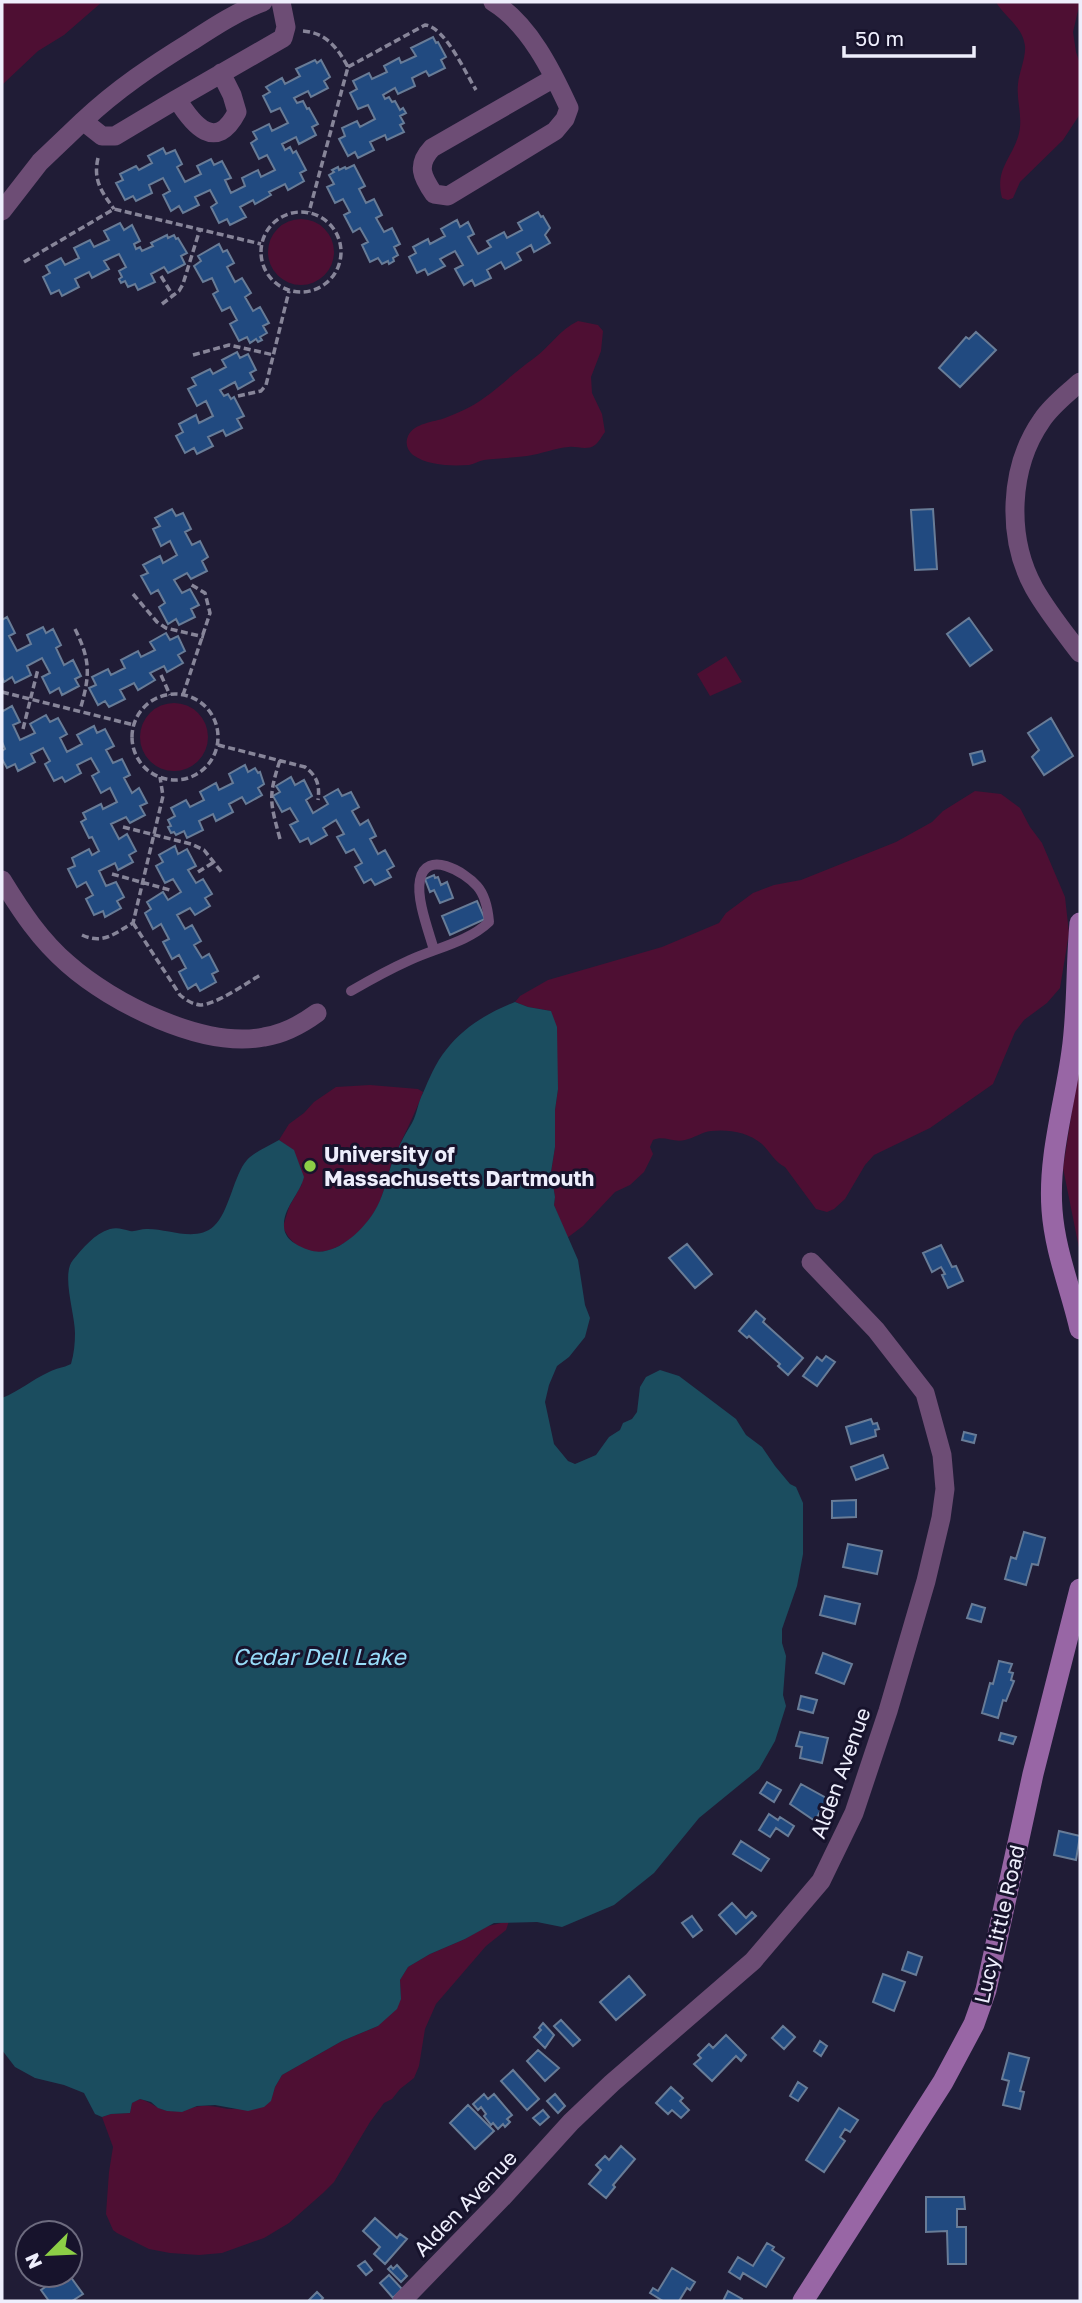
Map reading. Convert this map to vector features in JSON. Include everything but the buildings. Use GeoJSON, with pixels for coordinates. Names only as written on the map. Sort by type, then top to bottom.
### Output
{"type":"FeatureCollection","features":[{"type":"Feature","properties":{"kind":"street"},"geometry":{"type":"LineString","coordinates":[[2,211],[40,162],[110,96],[150,66],[224,21],[264,2]]}},
{"type":"Feature","properties":{"kind":"street"},"geometry":{"type":"LineString","coordinates":[[83,121],[102,136],[116,136],[283,38],[286,27],[281,2]]}},
{"type":"Feature","properties":{"kind":"street"},"geometry":{"type":"LineString","coordinates":[[493,2],[522,29],[544,59],[554,78],[569,108],[565,119],[555,131],[448,196],[434,194],[422,170],[422,158],[432,148],[554,78]]}},
{"type":"Feature","properties":{"kind":"street"},"geometry":{"type":"LineString","coordinates":[[177,99],[191,122],[203,131],[218,132],[230,126],[237,112],[232,95],[220,73]]}},
{"type":"Feature","properties":{"kind":"street"},"geometry":{"type":"LineString","coordinates":[[1080,382],[1042,419],[1019,468],[1014,499],[1021,558],[1033,586],[1080,653]]}},
{"type":"Feature","properties":{"kind":"street"},"geometry":{"type":"LineString","coordinates":[[2,880],[27,920],[67,964],[118,999],[165,1023],[232,1038],[263,1037],[286,1030],[317,1013]]}},
{"type":"Feature","properties":{"kind":"street"},"geometry":{"type":"LineString","coordinates":[[1080,923],[1076,1020],[1068,1084],[1053,1152],[1052,1208],[1057,1250],[1080,1329]]}},
{"type":"Feature","properties":{"kind":"street","name":"Alden Avenue"},"geometry":{"type":"LineString","coordinates":[[402,2301],[579,2114],[753,1961],[821,1881],[854,1813],[888,1711],[926,1581],[942,1518],[945,1489],[942,1455],[925,1393],[876,1330],[811,1262]]}},
{"type":"Feature","properties":{"kind":"street","name":"Lucy Little Road"},"geometry":{"type":"LineString","coordinates":[[803,2301],[943,2082],[974,2024],[986,1990],[1033,1774],[1080,1589]]}},
{"type":"Feature","properties":{"kind":"lane"},"geometry":{"type":"LineString","coordinates":[[351,991],[379,975],[478,932],[489,922],[489,912],[477,886],[449,865],[438,864],[426,869],[420,878],[419,894],[434,950]]}},
{"type":"Feature","properties":{"kind":"path"},"geometry":{"type":"LineString","coordinates":[[348,67],[425,24],[432,25],[441,33],[475,90]]}},
{"type":"Feature","properties":{"kind":"path"},"geometry":{"type":"LineString","coordinates":[[299,31],[306,30],[327,39],[338,49],[348,67],[309,212]]}},
{"type":"Feature","properties":{"kind":"path"},"geometry":{"type":"LineString","coordinates":[[98,158],[96,179],[114,209],[261,244]]}},
{"type":"Feature","properties":{"kind":"path"},"geometry":{"type":"LineString","coordinates":[[24,262],[114,209]]}},
{"type":"Feature","properties":{"kind":"path"},"geometry":{"type":"LineString","coordinates":[[296,211],[309,212],[324,218],[336,230],[342,246],[341,262],[334,277],[321,288],[305,293],[289,291],[276,284],[266,273],[261,259],[261,244],[265,232],[273,222],[296,211]]}},
{"type":"Feature","properties":{"kind":"path"},"geometry":{"type":"LineString","coordinates":[[162,304],[183,284],[200,229]]}},
{"type":"Feature","properties":{"kind":"path"},"geometry":{"type":"LineString","coordinates":[[162,276],[173,296]]}},
{"type":"Feature","properties":{"kind":"path"},"geometry":{"type":"LineString","coordinates":[[239,396],[261,391],[266,385],[289,291]]}},
{"type":"Feature","properties":{"kind":"path"},"geometry":{"type":"LineString","coordinates":[[193,355],[229,345],[274,355]]}},
{"type":"Feature","properties":{"kind":"path"},"geometry":{"type":"LineString","coordinates":[[183,695],[210,613],[205,593],[190,584]]}},
{"type":"Feature","properties":{"kind":"path"},"geometry":{"type":"LineString","coordinates":[[133,594],[157,622],[166,628],[204,636]]}},
{"type":"Feature","properties":{"kind":"path"},"geometry":{"type":"LineString","coordinates":[[75,629],[85,648],[89,680],[80,711]]}},
{"type":"Feature","properties":{"kind":"path"},"geometry":{"type":"LineString","coordinates":[[23,729],[38,669]]}},
{"type":"Feature","properties":{"kind":"path"},"geometry":{"type":"LineString","coordinates":[[161,675],[170,695]]}},
{"type":"Feature","properties":{"kind":"path"},"geometry":{"type":"LineString","coordinates":[[2,692],[134,725]]}},
{"type":"Feature","properties":{"kind":"path"},"geometry":{"type":"LineString","coordinates":[[170,695],[183,695],[200,702],[213,717],[218,745],[214,757],[197,775],[185,779],[160,778],[137,756],[132,736],[134,725],[145,707],[153,701],[170,695]]}},
{"type":"Feature","properties":{"kind":"path"},"geometry":{"type":"LineString","coordinates":[[218,745],[305,767],[318,781],[318,800]]}},
{"type":"Feature","properties":{"kind":"path"},"geometry":{"type":"LineString","coordinates":[[280,760],[271,791],[271,806],[280,839]]}},
{"type":"Feature","properties":{"kind":"path"},"geometry":{"type":"LineString","coordinates":[[160,778],[163,796],[134,923],[180,995],[189,1002],[209,1004],[262,974]]}},
{"type":"Feature","properties":{"kind":"path"},"geometry":{"type":"LineString","coordinates":[[123,827],[191,844],[204,850],[223,874]]}},
{"type":"Feature","properties":{"kind":"path"},"geometry":{"type":"LineString","coordinates":[[198,872],[214,862]]}},
{"type":"Feature","properties":{"kind":"path"},"geometry":{"type":"LineString","coordinates":[[111,874],[170,890]]}},
{"type":"Feature","properties":{"kind":"path"},"geometry":{"type":"LineString","coordinates":[[82,935],[93,940],[106,938],[134,923]]}},
{"type":"Feature","properties":{"kind":"shaded area"},"geometry":{"type":"Polygon","coordinates":[[[2,2],[102,2],[64,35],[38,51],[2,85],[2,2]]]}},
{"type":"Feature","properties":{"kind":"shaded area"},"geometry":{"type":"Polygon","coordinates":[[[996,2],[1080,2],[1073,32],[1080,64],[1080,114],[1063,140],[1020,182],[1013,198],[1008,200],[1002,198],[1000,180],[1020,130],[1018,84],[1025,46],[1021,33],[996,2]]]}},
{"type":"Feature","properties":{"kind":"shaded area"},"geometry":{"type":"Polygon","coordinates":[[[294,219],[308,219],[320,224],[329,233],[334,252],[332,265],[325,276],[308,285],[294,285],[282,280],[273,271],[268,259],[268,245],[273,233],[282,224],[294,219]]]}},
{"type":"Feature","properties":{"kind":"shaded area"},"geometry":{"type":"Polygon","coordinates":[[[578,321],[598,325],[603,331],[601,351],[591,377],[592,393],[602,414],[605,432],[595,445],[484,460],[469,465],[426,461],[409,451],[407,439],[415,428],[470,407],[578,321]]]}},
{"type":"Feature","properties":{"kind":"shaded area"},"geometry":{"type":"Polygon","coordinates":[[[726,656],[742,682],[710,696],[697,674],[726,656]]]}},
{"type":"Feature","properties":{"kind":"shaded area"},"geometry":{"type":"Polygon","coordinates":[[[167,703],[181,703],[193,708],[203,718],[208,737],[203,756],[193,766],[181,771],[167,771],[155,766],[145,756],[140,744],[140,730],[145,718],[155,708],[167,703]]]}},
{"type":"Feature","properties":{"kind":"shaded area"},"geometry":{"type":"Polygon","coordinates":[[[975,791],[1001,794],[1020,808],[1042,843],[1065,897],[1069,933],[1060,988],[1047,1003],[1024,1020],[1015,1032],[993,1084],[930,1128],[874,1155],[845,1199],[827,1212],[816,1209],[785,1167],[762,1144],[738,1132],[711,1131],[685,1140],[653,1140],[650,1147],[653,1154],[644,1172],[630,1185],[615,1192],[583,1226],[567,1238],[554,1205],[551,1172],[558,1089],[551,1011],[515,1002],[520,996],[548,980],[662,947],[719,923],[726,913],[753,893],[774,885],[801,880],[896,842],[932,822],[943,811],[975,791]]]}},
{"type":"Feature","properties":{"kind":"shaded area"},"geometry":{"type":"Polygon","coordinates":[[[1080,1059],[1080,1253],[1063,1168],[1080,1059]]]}},
{"type":"Feature","properties":{"kind":"shaded area"},"geometry":{"type":"Polygon","coordinates":[[[370,1085],[418,1089],[423,1092],[392,1162],[381,1199],[371,1217],[347,1242],[337,1247],[327,1251],[305,1250],[288,1237],[283,1227],[289,1207],[302,1184],[294,1151],[279,1140],[289,1124],[336,1087],[370,1085]]]}},
{"type":"Feature","properties":{"kind":"shaded area"},"geometry":{"type":"Polygon","coordinates":[[[509,1921],[506,1930],[486,1946],[436,2004],[425,2029],[419,2066],[414,2078],[384,2103],[334,2182],[289,2223],[264,2238],[222,2253],[199,2255],[149,2249],[113,2230],[106,2214],[113,2147],[102,2117],[130,2113],[132,2103],[140,2099],[170,2111],[206,2106],[239,2108],[271,2100],[282,2075],[342,2041],[378,2026],[401,1999],[400,1980],[408,1967],[485,1927],[509,1921]]]}},
{"type":"Feature","properties":{"kind":"water","name":"Cedar Dell Lake"},"geometry":{"type":"Polygon","coordinates":[[[515,1002],[551,1011],[557,1027],[558,1089],[551,1172],[554,1205],[578,1260],[585,1305],[590,1318],[585,1337],[569,1357],[557,1366],[549,1385],[545,1402],[554,1444],[568,1461],[575,1464],[596,1455],[609,1437],[620,1430],[623,1423],[632,1419],[637,1412],[640,1387],[646,1377],[660,1370],[679,1376],[736,1419],[746,1435],[762,1447],[790,1484],[796,1487],[803,1503],[803,1554],[797,1586],[782,1629],[786,1656],[783,1695],[786,1706],[775,1741],[759,1769],[699,1818],[654,1873],[614,1905],[562,1927],[537,1922],[494,1923],[430,1954],[408,1967],[400,1980],[401,1999],[397,2009],[378,2026],[342,2041],[282,2075],[271,2101],[264,2107],[248,2111],[215,2105],[197,2106],[182,2112],[167,2111],[140,2099],[132,2103],[130,2113],[102,2117],[95,2114],[84,2093],[35,2078],[15,2067],[2,2050],[2,1398],[43,1375],[71,1364],[75,1333],[68,1275],[73,1260],[89,1242],[104,1231],[115,1228],[132,1231],[154,1229],[190,1234],[207,1231],[224,1212],[242,1166],[258,1152],[279,1140],[294,1150],[304,1177],[284,1219],[286,1235],[300,1247],[319,1252],[338,1247],[347,1241],[363,1227],[377,1207],[395,1155],[442,1055],[460,1034],[477,1021],[515,1002]]]}},
{"type":"Feature","properties":{"kind":"place","name":"University of Massachusetts Dartmouth"},"geometry":{"type":"Point","coordinates":[310,1166]}}]}
